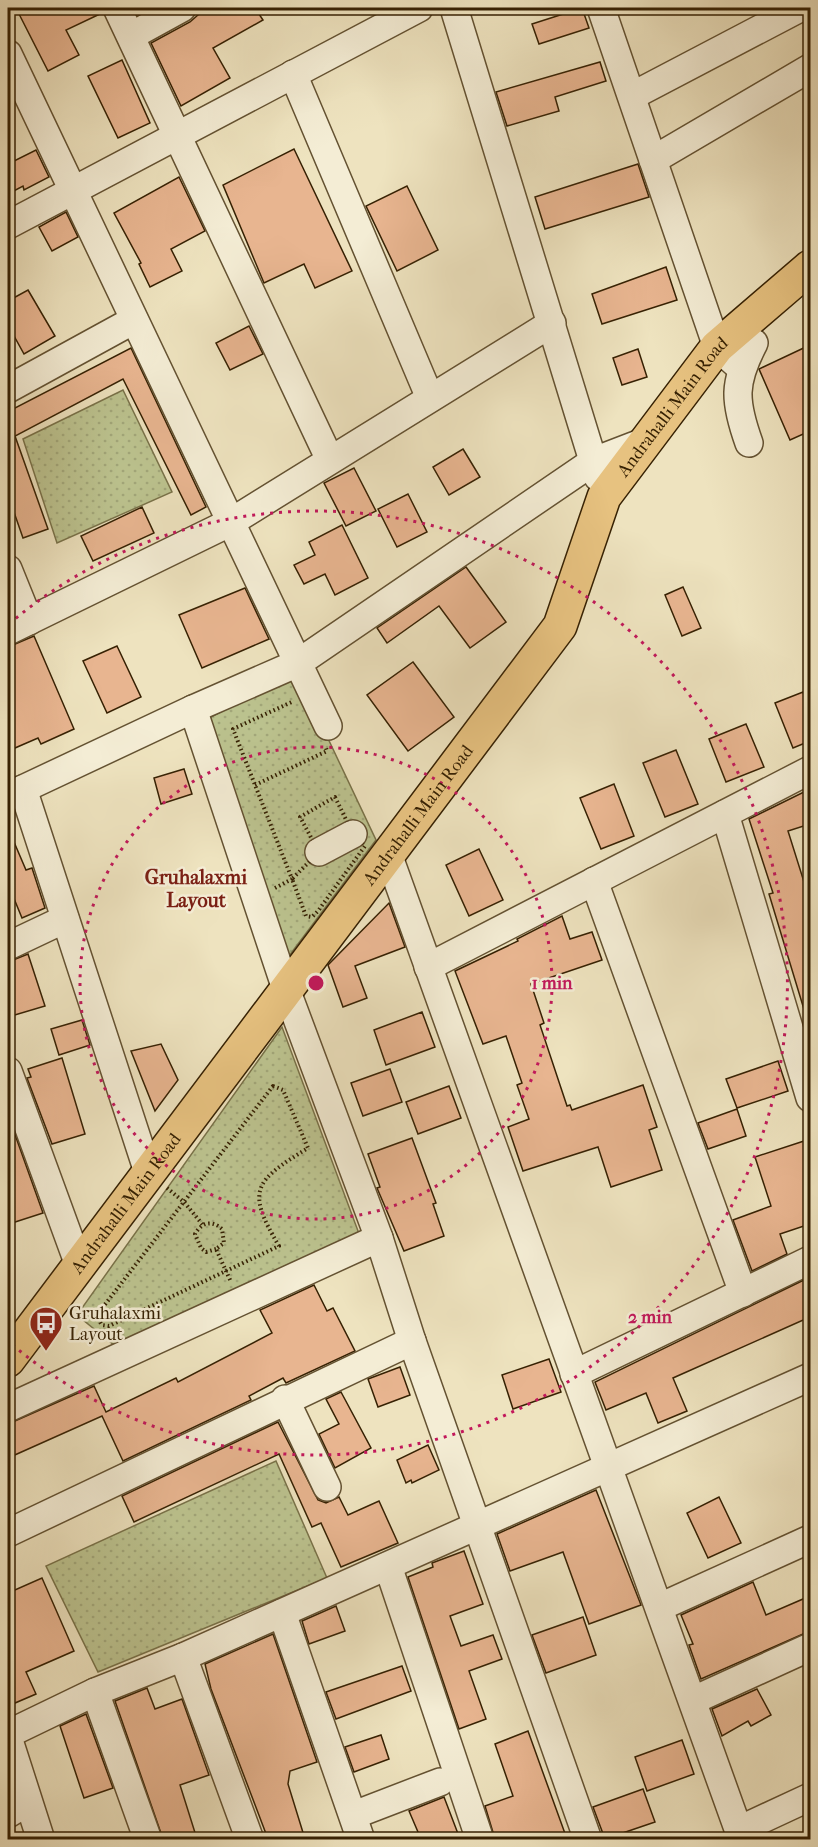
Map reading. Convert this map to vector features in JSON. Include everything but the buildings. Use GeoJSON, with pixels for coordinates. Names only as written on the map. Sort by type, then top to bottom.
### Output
{"type":"FeatureCollection","features":[{"type":"Feature","properties":{"kind":"main road","name":"Andrahalli Main Road"},"geometry":{"type":"LineString","coordinates":[[8,1358],[560,626],[604,497],[646,441],[729,357],[810,267]]}},
{"type":"Feature","properties":{"kind":"street"},"geometry":{"type":"LineString","coordinates":[[117,8],[330,460]]}},
{"type":"Feature","properties":{"kind":"street"},"geometry":{"type":"LineString","coordinates":[[131,36],[182,8]]}},
{"type":"Feature","properties":{"kind":"street"},"geometry":{"type":"LineString","coordinates":[[8,225],[419,8]]}},
{"type":"Feature","properties":{"kind":"street"},"geometry":{"type":"LineString","coordinates":[[454,8],[604,497]]}},
{"type":"Feature","properties":{"kind":"street"},"geometry":{"type":"LineString","coordinates":[[601,8],[653,160],[729,357],[739,414],[750,443]]}},
{"type":"Feature","properties":{"kind":"street"},"geometry":{"type":"LineString","coordinates":[[632,96],[800,8]]}},
{"type":"Feature","properties":{"kind":"street"},"geometry":{"type":"LineString","coordinates":[[8,54],[71,192],[298,663],[325,733]]}},
{"type":"Feature","properties":{"kind":"street"},"geometry":{"type":"LineString","coordinates":[[653,160],[810,68]]}},
{"type":"Feature","properties":{"kind":"street"},"geometry":{"type":"LineString","coordinates":[[293,74],[430,398]]}},
{"type":"Feature","properties":{"kind":"street"},"geometry":{"type":"LineString","coordinates":[[8,389],[134,320]]}},
{"type":"Feature","properties":{"kind":"street"},"geometry":{"type":"LineString","coordinates":[[8,568],[18,626],[231,522],[552,323]]}},
{"type":"Feature","properties":{"kind":"street"},"geometry":{"type":"LineString","coordinates":[[729,357],[754,343]]}},
{"type":"Feature","properties":{"kind":"street"},"geometry":{"type":"LineString","coordinates":[[148,1173],[65,920],[15,793],[193,709],[298,663],[594,461],[646,441]]}},
{"type":"Feature","properties":{"kind":"street"},"geometry":{"type":"LineString","coordinates":[[193,709],[286,989],[379,1238],[412,1341],[588,1839]]}},
{"type":"Feature","properties":{"kind":"street"},"geometry":{"type":"LineString","coordinates":[[428,967],[810,770]]}},
{"type":"Feature","properties":{"kind":"street"},"geometry":{"type":"LineString","coordinates":[[725,814],[810,1098]]}},
{"type":"Feature","properties":{"kind":"street"},"geometry":{"type":"LineString","coordinates":[[319,852],[353,834]]}},
{"type":"Feature","properties":{"kind":"street"},"geometry":{"type":"LineString","coordinates":[[388,854],[741,1834],[810,1797]]}},
{"type":"Feature","properties":{"kind":"street"},"geometry":{"type":"LineString","coordinates":[[594,881],[743,1293]]}},
{"type":"Feature","properties":{"kind":"street"},"geometry":{"type":"LineString","coordinates":[[8,946],[65,920]]}},
{"type":"Feature","properties":{"kind":"street"},"geometry":{"type":"LineString","coordinates":[[8,1071],[79,1265]]}},
{"type":"Feature","properties":{"kind":"street"},"geometry":{"type":"LineString","coordinates":[[8,1408],[379,1238]]}},
{"type":"Feature","properties":{"kind":"street"},"geometry":{"type":"LineString","coordinates":[[574,1374],[810,1260]]}},
{"type":"Feature","properties":{"kind":"street"},"geometry":{"type":"LineString","coordinates":[[8,1533],[412,1341]]}},
{"type":"Feature","properties":{"kind":"street"},"geometry":{"type":"LineString","coordinates":[[41,1839],[18,1808],[8,1736],[95,1692],[183,1657],[810,1377]]}},
{"type":"Feature","properties":{"kind":"street"},"geometry":{"type":"LineString","coordinates":[[285,1400],[327,1487]]}},
{"type":"Feature","properties":{"kind":"street"},"geometry":{"type":"LineString","coordinates":[[660,1607],[810,1539]]}},
{"type":"Feature","properties":{"kind":"street"},"geometry":{"type":"LineString","coordinates":[[388,1566],[480,1839]]}},
{"type":"Feature","properties":{"kind":"street"},"geometry":{"type":"LineString","coordinates":[[282,1613],[358,1827],[441,1782]]}},
{"type":"Feature","properties":{"kind":"street"},"geometry":{"type":"LineString","coordinates":[[694,1700],[810,1647]]}},
{"type":"Feature","properties":{"kind":"street"},"geometry":{"type":"LineString","coordinates":[[183,1657],[250,1839]]}},
{"type":"Feature","properties":{"kind":"street"},"geometry":{"type":"LineString","coordinates":[[95,1692],[148,1839]]}},
{"type":"Feature","properties":{"kind":"path"},"geometry":{"type":"LineString","coordinates":[[256,898],[292,879],[233,729],[301,698]]}},
{"type":"Feature","properties":{"kind":"path"},"geometry":{"type":"LineString","coordinates":[[255,785],[327,751],[325,733]]}},
{"type":"Feature","properties":{"kind":"path"},"geometry":{"type":"LineString","coordinates":[[273,1086],[279,1086],[283,1090],[308,1149],[274,1169],[261,1183],[259,1204],[262,1218],[279,1246],[226,1271],[109,1326],[102,1325],[97,1317],[273,1086]]}},
{"type":"Feature","properties":{"kind":"path"},"geometry":{"type":"LineString","coordinates":[[184,1202],[202,1225]]}},
{"type":"Feature","properties":{"kind":"path"},"geometry":{"type":"LineString","coordinates":[[216,1223],[222,1229],[224,1243],[216,1249],[206,1252],[201,1248],[195,1234],[202,1225],[216,1223]]}},
{"type":"Feature","properties":{"kind":"path"},"geometry":{"type":"LineString","coordinates":[[216,1249],[240,1302]]}},
{"type":"Feature","properties":{"kind":"green space"},"geometry":{"type":"Polygon","coordinates":[[[123,390],[172,492],[57,543],[23,439],[123,390]]]}},
{"type":"Feature","properties":{"kind":"green space"},"geometry":{"type":"Polygon","coordinates":[[[297,673],[376,840],[286,960],[205,720],[297,673]]]}},
{"type":"Feature","properties":{"kind":"green space"},"geometry":{"type":"Polygon","coordinates":[[[282,1027],[361,1239],[115,1346],[77,1315],[282,1027]]]}},
{"type":"Feature","properties":{"kind":"green space"},"geometry":{"type":"Polygon","coordinates":[[[276,1461],[327,1578],[98,1672],[46,1566],[276,1461]]]}},
{"type":"Feature","properties":{"kind":"place","name":"Gruhalaxmi Layout"},"geometry":{"type":"Point","coordinates":[46,1352]}},
{"type":"Feature","properties":{"kind":"district","name":"Gruhalaxmi Layout"},"geometry":{"type":"Point","coordinates":[196,888]}}]}
